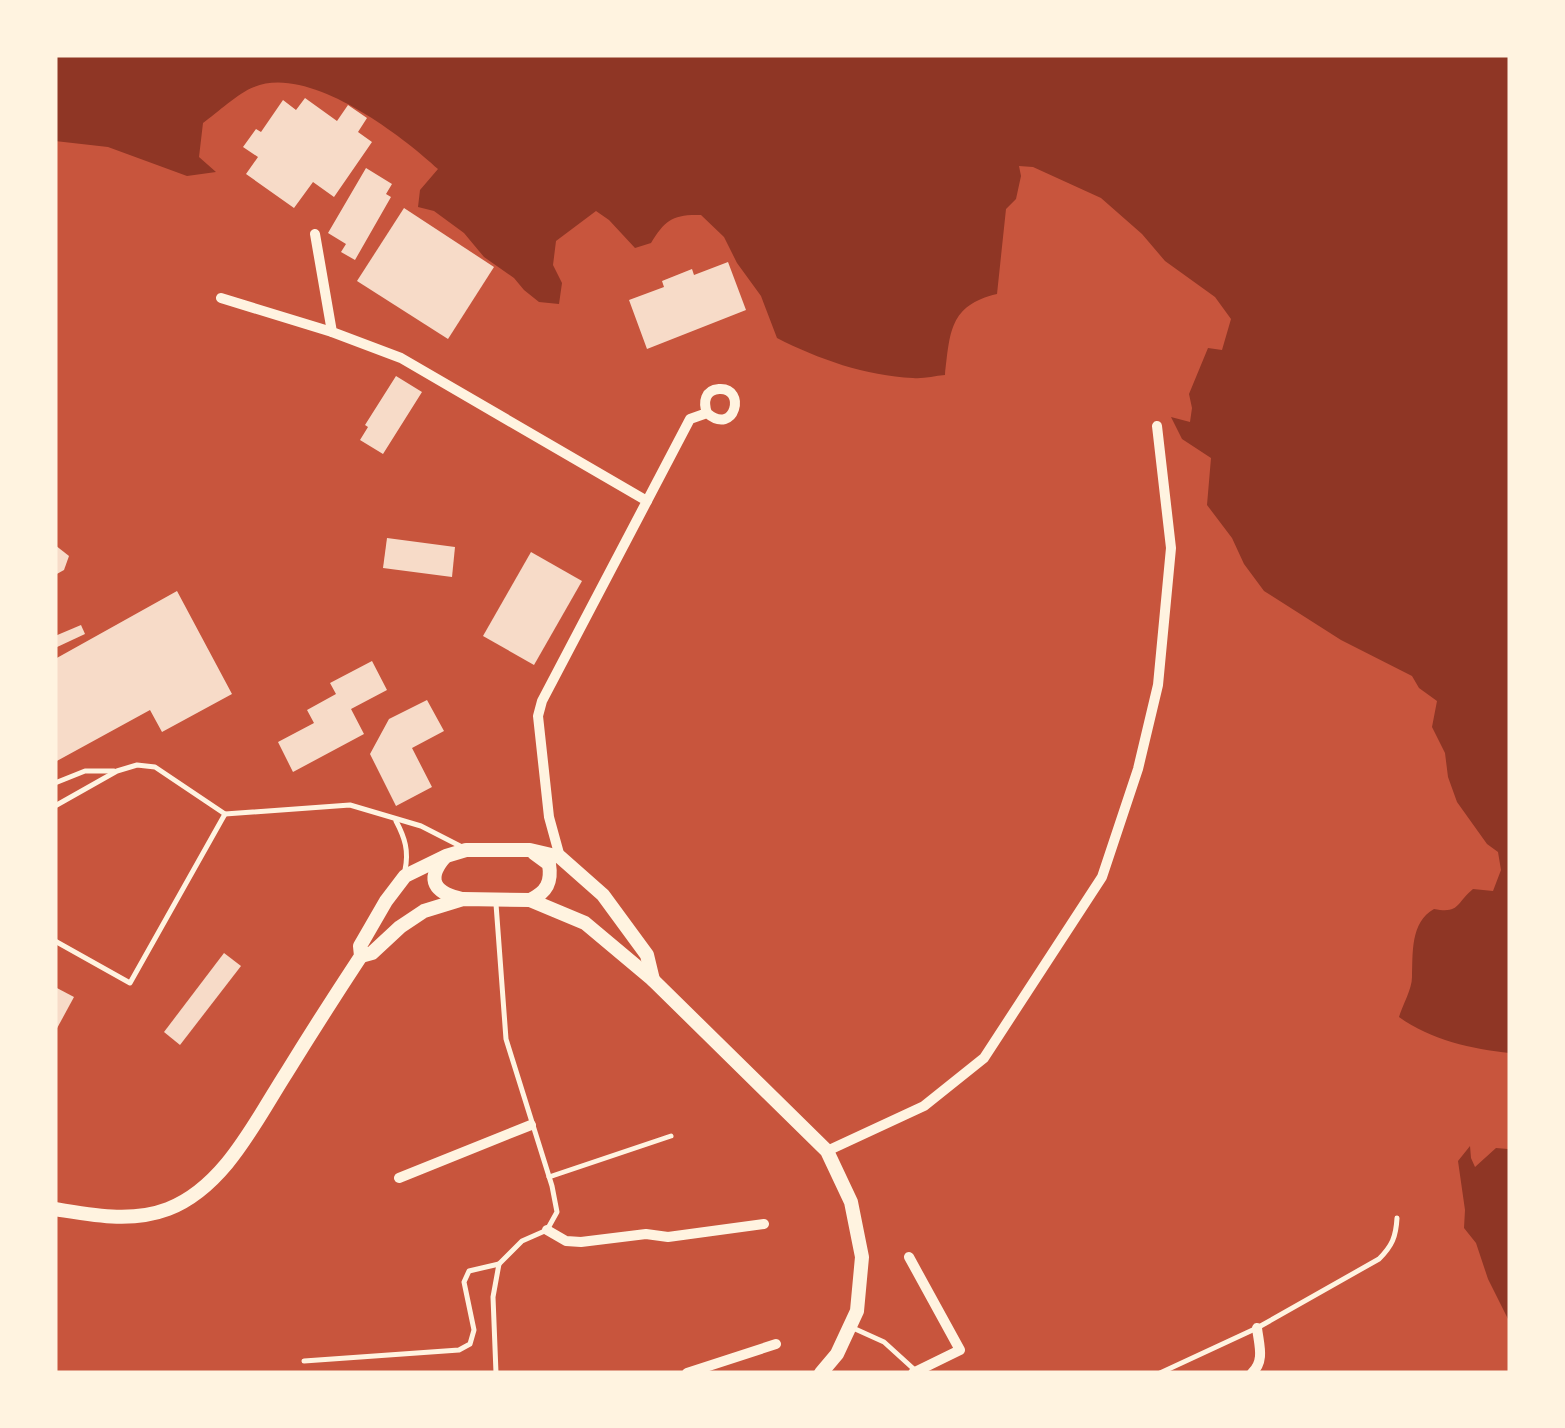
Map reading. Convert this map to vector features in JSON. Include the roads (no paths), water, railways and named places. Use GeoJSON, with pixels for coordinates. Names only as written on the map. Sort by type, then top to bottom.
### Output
{"type":"FeatureCollection","features":[{"type":"Feature","properties":{"kind":"street"},"geometry":{"type":"LineString","coordinates":[[315,234],[332,332]]}},
{"type":"Feature","properties":{"kind":"street"},"geometry":{"type":"LineString","coordinates":[[221,298],[401,358],[647,501]]}},
{"type":"Feature","properties":{"kind":"street"},"geometry":{"type":"LineString","coordinates":[[560,857],[549,817],[538,716],[542,701],[690,419],[706,413]]}},
{"type":"Feature","properties":{"kind":"street"},"geometry":{"type":"LineString","coordinates":[[826,1151],[924,1106],[984,1058],[1102,878],[1138,769],[1158,685],[1172,548],[1157,426]]}},
{"type":"Feature","properties":{"kind":"street"},"geometry":{"type":"LineString","coordinates":[[55,1209],[98,1216],[145,1216],[172,1208],[202,1188],[234,1154],[361,956],[360,946],[404,876],[446,856],[466,850],[530,850],[560,857],[603,896],[647,956],[653,980]]}},
{"type":"Feature","properties":{"kind":"street"},"geometry":{"type":"LineString","coordinates":[[530,850],[549,864],[551,874],[543,893],[530,900]]}},
{"type":"Feature","properties":{"kind":"street"},"geometry":{"type":"LineString","coordinates":[[446,856],[437,866],[434,878],[437,888],[446,895],[496,901],[530,900],[585,923],[653,980],[826,1151],[851,1202],[862,1257],[857,1311],[837,1354],[821,1373]]}},
{"type":"Feature","properties":{"kind":"street"},"geometry":{"type":"LineString","coordinates":[[361,956],[372,953],[424,910],[463,899]]}},
{"type":"Feature","properties":{"kind":"street"},"geometry":{"type":"LineString","coordinates":[[399,1178],[532,1124]]}},
{"type":"Feature","properties":{"kind":"street"},"geometry":{"type":"LineString","coordinates":[[547,1230],[566,1241],[581,1242],[646,1234],[668,1237],[764,1224]]}},
{"type":"Feature","properties":{"kind":"street"},"geometry":{"type":"LineString","coordinates":[[910,1257],[960,1350],[915,1372]]}},
{"type":"Feature","properties":{"kind":"street"},"geometry":{"type":"LineString","coordinates":[[1252,1373],[1261,1358],[1257,1328]]}},
{"type":"Feature","properties":{"kind":"street"},"geometry":{"type":"LineString","coordinates":[[687,1373],[776,1344]]}},
{"type":"Feature","properties":{"kind":"lane"},"geometry":{"type":"LineString","coordinates":[[55,806],[117,771],[137,765],[155,768],[225,814],[350,805],[420,826],[466,850]]}},
{"type":"Feature","properties":{"kind":"lane"},"geometry":{"type":"LineString","coordinates":[[55,783],[85,771],[117,771]]}},
{"type":"Feature","properties":{"kind":"lane"},"geometry":{"type":"LineString","coordinates":[[55,941],[130,983],[225,814]]}},
{"type":"Feature","properties":{"kind":"lane"},"geometry":{"type":"LineString","coordinates":[[396,821],[408,855],[404,876]]}},
{"type":"Feature","properties":{"kind":"lane"},"geometry":{"type":"LineString","coordinates":[[304,1361],[459,1350],[470,1344],[474,1330],[464,1282],[469,1271],[499,1264],[522,1241],[547,1230],[557,1212],[506,1039],[496,901]]}},
{"type":"Feature","properties":{"kind":"lane"},"geometry":{"type":"LineString","coordinates":[[549,1177],[672,1136]]}},
{"type":"Feature","properties":{"kind":"lane"},"geometry":{"type":"LineString","coordinates":[[1160,1373],[1257,1328],[1379,1259],[1392,1247],[1398,1218]]}},
{"type":"Feature","properties":{"kind":"lane"},"geometry":{"type":"LineString","coordinates":[[496,1373],[493,1297],[499,1264]]}},
{"type":"Feature","properties":{"kind":"lane"},"geometry":{"type":"LineString","coordinates":[[850,1327],[884,1342],[915,1372]]}}]}
